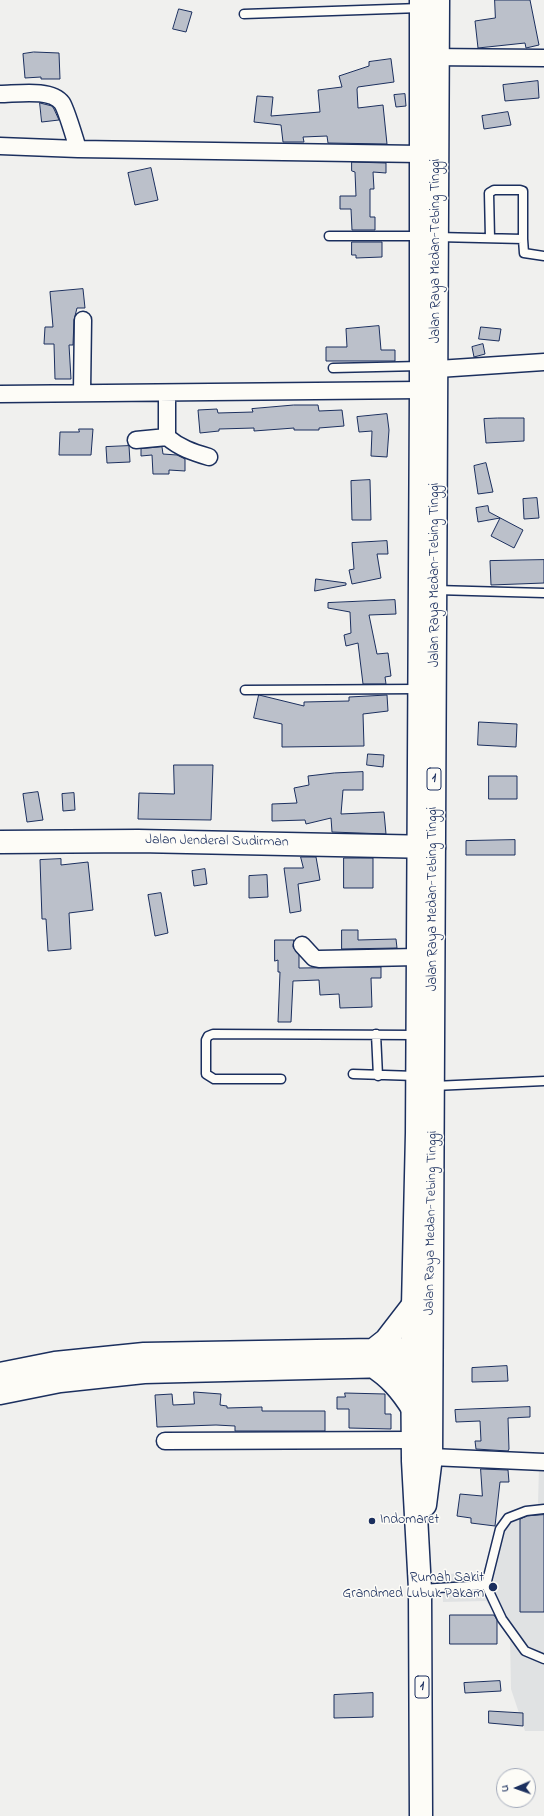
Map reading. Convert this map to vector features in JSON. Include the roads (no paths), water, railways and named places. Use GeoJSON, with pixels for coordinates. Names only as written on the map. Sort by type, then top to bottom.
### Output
{"type":"FeatureCollection","features":[{"type":"Feature","properties":{"kind":"main road","name":"Jalan Raya Medan-Tebing Tinggi"},"geometry":{"type":"LineString","coordinates":[[419,1558],[431,1457],[422,1357],[413,1304],[425,1081],[417,1034],[417,956],[426,847],[419,689],[428,552],[429,57],[427,3]]}},
{"type":"Feature","properties":{"kind":"main road","name":"Jalan Raya Medan-Tebing Tinggi"},"geometry":{"type":"LineString","coordinates":[[429,57],[421,154],[429,237]]}},
{"type":"Feature","properties":{"kind":"main road","name":"Jalan Raya Medan-Tebing Tinggi"},"geometry":{"type":"LineString","coordinates":[[421,1816],[420,1589],[412,1440],[413,1409],[422,1357],[426,847],[435,590],[428,552],[421,390],[429,368]]}},
{"type":"Feature","properties":{"kind":"main road","name":"Jalan Jenderal Sudirman"},"geometry":{"type":"LineString","coordinates":[[0,842],[138,841],[426,847]]}},
{"type":"Feature","properties":{"kind":"main road"},"geometry":{"type":"LineString","coordinates":[[0,1393],[60,1381],[144,1372],[372,1358],[413,1304]]}},
{"type":"Feature","properties":{"kind":"main road"},"geometry":{"type":"LineString","coordinates":[[0,1374],[55,1363],[144,1354],[372,1358],[422,1357]]}},
{"type":"Feature","properties":{"kind":"main road"},"geometry":{"type":"LineString","coordinates":[[372,1358],[402,1391],[413,1409]]}},
{"type":"Feature","properties":{"kind":"street"},"geometry":{"type":"LineString","coordinates":[[429,57],[544,58]]}},
{"type":"Feature","properties":{"kind":"street"},"geometry":{"type":"LineString","coordinates":[[0,94],[45,93],[54,95],[62,103],[78,149]]}},
{"type":"Feature","properties":{"kind":"street"},"geometry":{"type":"LineString","coordinates":[[0,146],[78,149],[421,154]]}},
{"type":"Feature","properties":{"kind":"street"},"geometry":{"type":"LineString","coordinates":[[82,320],[82,392]]}},
{"type":"Feature","properties":{"kind":"street"},"geometry":{"type":"LineString","coordinates":[[429,368],[544,362]]}},
{"type":"Feature","properties":{"kind":"street"},"geometry":{"type":"LineString","coordinates":[[0,394],[82,392],[167,393],[421,390]]}},
{"type":"Feature","properties":{"kind":"street"},"geometry":{"type":"LineString","coordinates":[[167,393],[167,437]]}},
{"type":"Feature","properties":{"kind":"street"},"geometry":{"type":"LineString","coordinates":[[136,440],[167,437],[177,446],[185,450],[208,457]]}},
{"type":"Feature","properties":{"kind":"street"},"geometry":{"type":"LineString","coordinates":[[302,945],[314,958],[319,959],[417,956]]}},
{"type":"Feature","properties":{"kind":"street"},"geometry":{"type":"LineString","coordinates":[[166,1441],[412,1440]]}},
{"type":"Feature","properties":{"kind":"street"},"geometry":{"type":"LineString","coordinates":[[431,1457],[544,1462]]}},
{"type":"Feature","properties":{"kind":"lane"},"geometry":{"type":"LineString","coordinates":[[244,14],[427,3]]}},
{"type":"Feature","properties":{"kind":"lane"},"geometry":{"type":"LineString","coordinates":[[490,238],[489,193],[494,190],[520,190],[524,194],[524,253],[544,256]]}},
{"type":"Feature","properties":{"kind":"lane"},"geometry":{"type":"LineString","coordinates":[[329,236],[524,239]]}},
{"type":"Feature","properties":{"kind":"lane"},"geometry":{"type":"LineString","coordinates":[[333,368],[429,368]]}},
{"type":"Feature","properties":{"kind":"lane"},"geometry":{"type":"LineString","coordinates":[[435,590],[544,592]]}},
{"type":"Feature","properties":{"kind":"lane"},"geometry":{"type":"LineString","coordinates":[[244,690],[419,689]]}},
{"type":"Feature","properties":{"kind":"lane"},"geometry":{"type":"LineString","coordinates":[[281,1079],[214,1079],[209,1077],[206,1074],[206,1040],[208,1036],[213,1034],[417,1034]]}},
{"type":"Feature","properties":{"kind":"lane"},"geometry":{"type":"LineString","coordinates":[[376,1034],[378,1076]]}},
{"type":"Feature","properties":{"kind":"lane"},"geometry":{"type":"LineString","coordinates":[[353,1074],[425,1081],[544,1081]]}},
{"type":"Feature","properties":{"kind":"lane"},"geometry":{"type":"LineString","coordinates":[[544,1510],[526,1511],[508,1518],[500,1529],[486,1585],[502,1619],[526,1651],[544,1659]]}},
{"type":"Feature","properties":{"kind":"lane"},"geometry":{"type":"LineString","coordinates":[[420,1589],[486,1585]]}},
{"type":"Feature","properties":{"kind":"place","name":"Indomaret"},"geometry":{"type":"Point","coordinates":[372,1521]}},
{"type":"Feature","properties":{"kind":"place","name":"Rumah Sakit Grandmed Lubuk Pakam"},"geometry":{"type":"Point","coordinates":[493,1587]}}]}
